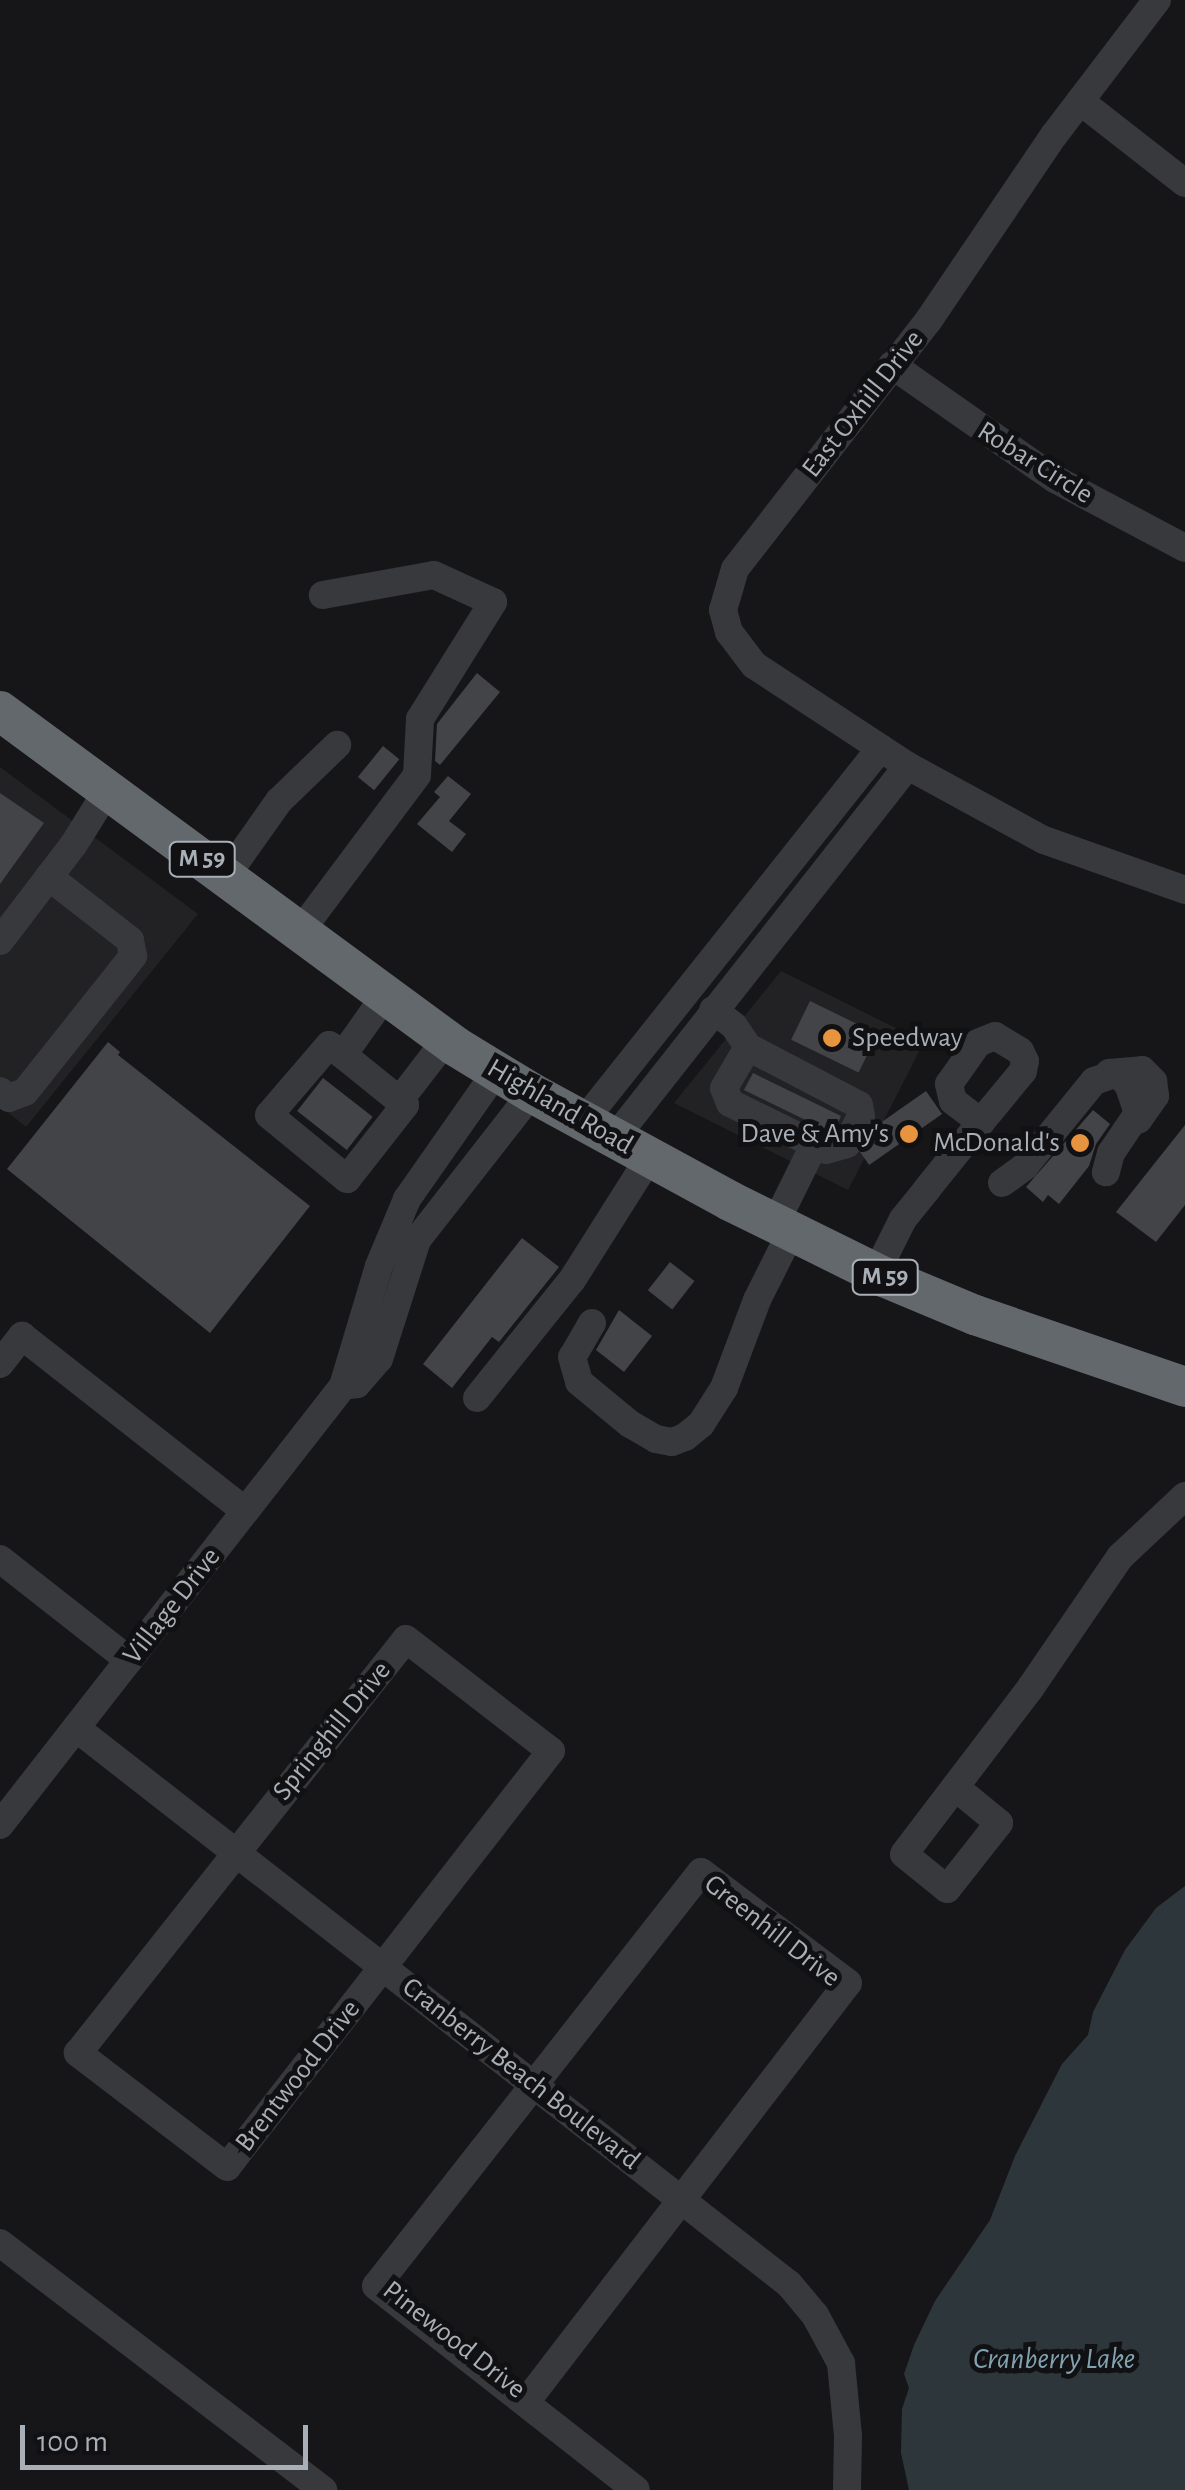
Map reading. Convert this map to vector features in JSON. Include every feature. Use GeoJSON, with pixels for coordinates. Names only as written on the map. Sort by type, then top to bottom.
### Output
{"type":"FeatureCollection","features":[{"type":"Feature","properties":{"kind":"highway","name":"Highland Road"},"geometry":{"type":"LineString","coordinates":[[0,711],[446,1040],[532,1093],[649,1158],[876,1273],[976,1315],[1185,1386]]}},
{"type":"Feature","properties":{"kind":"street","name":"East Oxhill Drive"},"geometry":{"type":"LineString","coordinates":[[1156,0],[892,365],[735,569],[723,610],[730,632],[754,665],[908,766],[1044,840],[1185,890]]}},
{"type":"Feature","properties":{"kind":"street"},"geometry":{"type":"LineString","coordinates":[[1080,101],[1185,183]]}},
{"type":"Feature","properties":{"kind":"street","name":"Robar Circle"},"geometry":{"type":"LineString","coordinates":[[892,365],[1054,478],[1185,548]]}},
{"type":"Feature","properties":{"kind":"street"},"geometry":{"type":"LineString","coordinates":[[299,933],[417,775],[420,718],[493,602],[434,576],[323,595]]}},
{"type":"Feature","properties":{"kind":"street"},"geometry":{"type":"LineString","coordinates":[[226,876],[279,802],[337,745]]}},
{"type":"Feature","properties":{"kind":"street"},"geometry":{"type":"LineString","coordinates":[[598,1130],[691,985],[880,748]]}},
{"type":"Feature","properties":{"kind":"street"},"geometry":{"type":"LineString","coordinates":[[598,1130],[715,1007],[908,766]]}},
{"type":"Feature","properties":{"kind":"street"},"geometry":{"type":"LineString","coordinates":[[0,941],[107,792]]}},
{"type":"Feature","properties":{"kind":"street"},"geometry":{"type":"LineString","coordinates":[[0,1091],[10,1098],[25,1092],[133,956],[130,940],[49,876]]}},
{"type":"Feature","properties":{"kind":"street"},"geometry":{"type":"LineString","coordinates":[[744,919],[771,940]]}},
{"type":"Feature","properties":{"kind":"street"},"geometry":{"type":"LineString","coordinates":[[691,985],[734,1026],[748,1046],[860,1106],[861,1116],[848,1144],[826,1150],[730,1103],[724,1095],[748,1046]]}},
{"type":"Feature","properties":{"kind":"street"},"geometry":{"type":"LineString","coordinates":[[343,1055],[385,996]]}},
{"type":"Feature","properties":{"kind":"street"},"geometry":{"type":"LineString","coordinates":[[399,1100],[446,1040]]}},
{"type":"Feature","properties":{"kind":"street"},"geometry":{"type":"LineString","coordinates":[[329,1045],[343,1055],[405,1106],[347,1179],[269,1115],[329,1045]]}},
{"type":"Feature","properties":{"kind":"street"},"geometry":{"type":"LineString","coordinates":[[1002,1182],[1025,1166],[1094,1081],[1109,1073],[1142,1070],[1153,1081],[1154,1096],[1111,1153],[1106,1172]]}},
{"type":"Feature","properties":{"kind":"street","name":"Village Drive"},"geometry":{"type":"LineString","coordinates":[[4,1812],[76,1728],[343,1386],[379,1266],[407,1200],[496,1072]]}},
{"type":"Feature","properties":{"kind":"street","name":"Village Drive"},"geometry":{"type":"LineString","coordinates":[[343,1386],[357,1384],[378,1360],[417,1240],[532,1093]]}},
{"type":"Feature","properties":{"kind":"street"},"geometry":{"type":"LineString","coordinates":[[876,1273],[903,1219],[982,1122]]}},
{"type":"Feature","properties":{"kind":"street"},"geometry":{"type":"LineString","coordinates":[[592,1322],[572,1358],[579,1382],[656,1440],[672,1442],[701,1424],[724,1388],[814,1145]]}},
{"type":"Feature","properties":{"kind":"street"},"geometry":{"type":"LineString","coordinates":[[477,1398],[572,1280],[649,1158]]}},
{"type":"Feature","properties":{"kind":"street"},"geometry":{"type":"LineString","coordinates":[[0,1364],[22,1336],[245,1511]]}},
{"type":"Feature","properties":{"kind":"street"},"geometry":{"type":"LineString","coordinates":[[955,1788],[1120,1557],[1185,1496]]}},
{"type":"Feature","properties":{"kind":"street"},"geometry":{"type":"LineString","coordinates":[[0,1559],[130,1660]]}},
{"type":"Feature","properties":{"kind":"street","name":"Springhill Drive"},"geometry":{"type":"LineString","coordinates":[[236,1852],[406,1638],[551,1751],[384,1968]]}},
{"type":"Feature","properties":{"kind":"street","name":"Cranberry Beach Boulevard"},"geometry":{"type":"LineString","coordinates":[[76,1728],[789,2284],[833,2343],[843,2379],[847,2490]]}},
{"type":"Feature","properties":{"kind":"street","name":"Brentwood Drive"},"geometry":{"type":"LineString","coordinates":[[236,1852],[78,2054],[226,2167],[384,1968]]}},
{"type":"Feature","properties":{"kind":"street","name":"Greenhill Drive"},"geometry":{"type":"LineString","coordinates":[[534,2085],[701,1872],[848,1983],[682,2200]]}},
{"type":"Feature","properties":{"kind":"street","name":"Pinewood Drive"},"geometry":{"type":"LineString","coordinates":[[534,2085],[376,2286],[526,2402],[682,2200]]}},
{"type":"Feature","properties":{"kind":"street"},"geometry":{"type":"LineString","coordinates":[[0,2243],[323,2490]]}},
{"type":"Feature","properties":{"kind":"street"},"geometry":{"type":"LineString","coordinates":[[526,2402],[636,2490]]}},
{"type":"Feature","properties":{"kind":"shaded area"},"geometry":{"type":"Polygon","coordinates":[[[0,767],[198,914],[26,1127],[0,1106],[0,767]]]}},
{"type":"Feature","properties":{"kind":"shaded area"},"geometry":{"type":"Polygon","coordinates":[[[781,971],[924,1042],[848,1190],[674,1103],[781,971]]]}},
{"type":"Feature","properties":{"kind":"water","name":"Cranberry Lake"},"geometry":{"type":"Polygon","coordinates":[[[1185,1886],[1185,2490],[909,2490],[901,2453],[902,2409],[909,2388],[904,2374],[914,2345],[935,2301],[990,2220],[1015,2156],[1062,2064],[1088,2035],[1093,2012],[1125,1950],[1156,1908],[1185,1886]]]}},
{"type":"Feature","properties":{"kind":"building"},"geometry":{"type":"Polygon","coordinates":[[[477,673],[500,692],[440,765],[435,761],[437,724],[477,673]]]}},
{"type":"Feature","properties":{"kind":"building"},"geometry":{"type":"Polygon","coordinates":[[[383,746],[399,759],[374,790],[358,777],[383,746]]]}},
{"type":"Feature","properties":{"kind":"building"},"geometry":{"type":"Polygon","coordinates":[[[448,776],[471,794],[449,821],[466,834],[452,852],[417,824],[440,797],[434,792],[448,776]]]}},
{"type":"Feature","properties":{"kind":"building"},"geometry":{"type":"Polygon","coordinates":[[[0,793],[44,823],[0,884],[0,793]]]}},
{"type":"Feature","properties":{"kind":"building"},"geometry":{"type":"Polygon","coordinates":[[[810,1001],[877,1034],[859,1073],[791,1040],[810,1001]]]}},
{"type":"Feature","properties":{"kind":"building"},"geometry":{"type":"Polygon","coordinates":[[[108,1042],[120,1052],[118,1055],[310,1206],[210,1333],[7,1169],[108,1042]]]}},
{"type":"Feature","properties":{"kind":"building"},"geometry":{"type":"Polygon","coordinates":[[[753,1073],[841,1116],[835,1129],[828,1131],[744,1090],[753,1073]]]}},
{"type":"Feature","properties":{"kind":"building"},"geometry":{"type":"Polygon","coordinates":[[[323,1078],[373,1117],[347,1150],[297,1111],[323,1078]]]}},
{"type":"Feature","properties":{"kind":"building"},"geometry":{"type":"Polygon","coordinates":[[[926,1091],[942,1114],[869,1165],[853,1142],[926,1091]]]}},
{"type":"Feature","properties":{"kind":"building","name":"McDonald's"},"geometry":{"type":"Polygon","coordinates":[[[1093,1110],[1110,1124],[1096,1144],[1089,1166],[1059,1204],[1048,1195],[1043,1202],[1026,1187],[1093,1110]]]}},
{"type":"Feature","properties":{"kind":"building"},"geometry":{"type":"Polygon","coordinates":[[[1185,1125],[1185,1205],[1156,1242],[1116,1212],[1185,1125]]]}},
{"type":"Feature","properties":{"kind":"building"},"geometry":{"type":"Polygon","coordinates":[[[522,1238],[559,1267],[499,1342],[492,1337],[452,1388],[423,1364],[522,1238]]]}},
{"type":"Feature","properties":{"kind":"building"},"geometry":{"type":"Polygon","coordinates":[[[670,1262],[694,1281],[672,1309],[648,1290],[670,1262]]]}},
{"type":"Feature","properties":{"kind":"building"},"geometry":{"type":"Polygon","coordinates":[[[619,1310],[652,1336],[624,1372],[596,1350],[619,1310]]]}},
{"type":"Feature","properties":{"kind":"place","name":"Speedway"},"geometry":{"type":"Point","coordinates":[832,1038]}},
{"type":"Feature","properties":{"kind":"place","name":"Dave & Amy's"},"geometry":{"type":"Point","coordinates":[909,1134]}},
{"type":"Feature","properties":{"kind":"place","name":"McDonald's"},"geometry":{"type":"Point","coordinates":[1080,1143]}}]}
